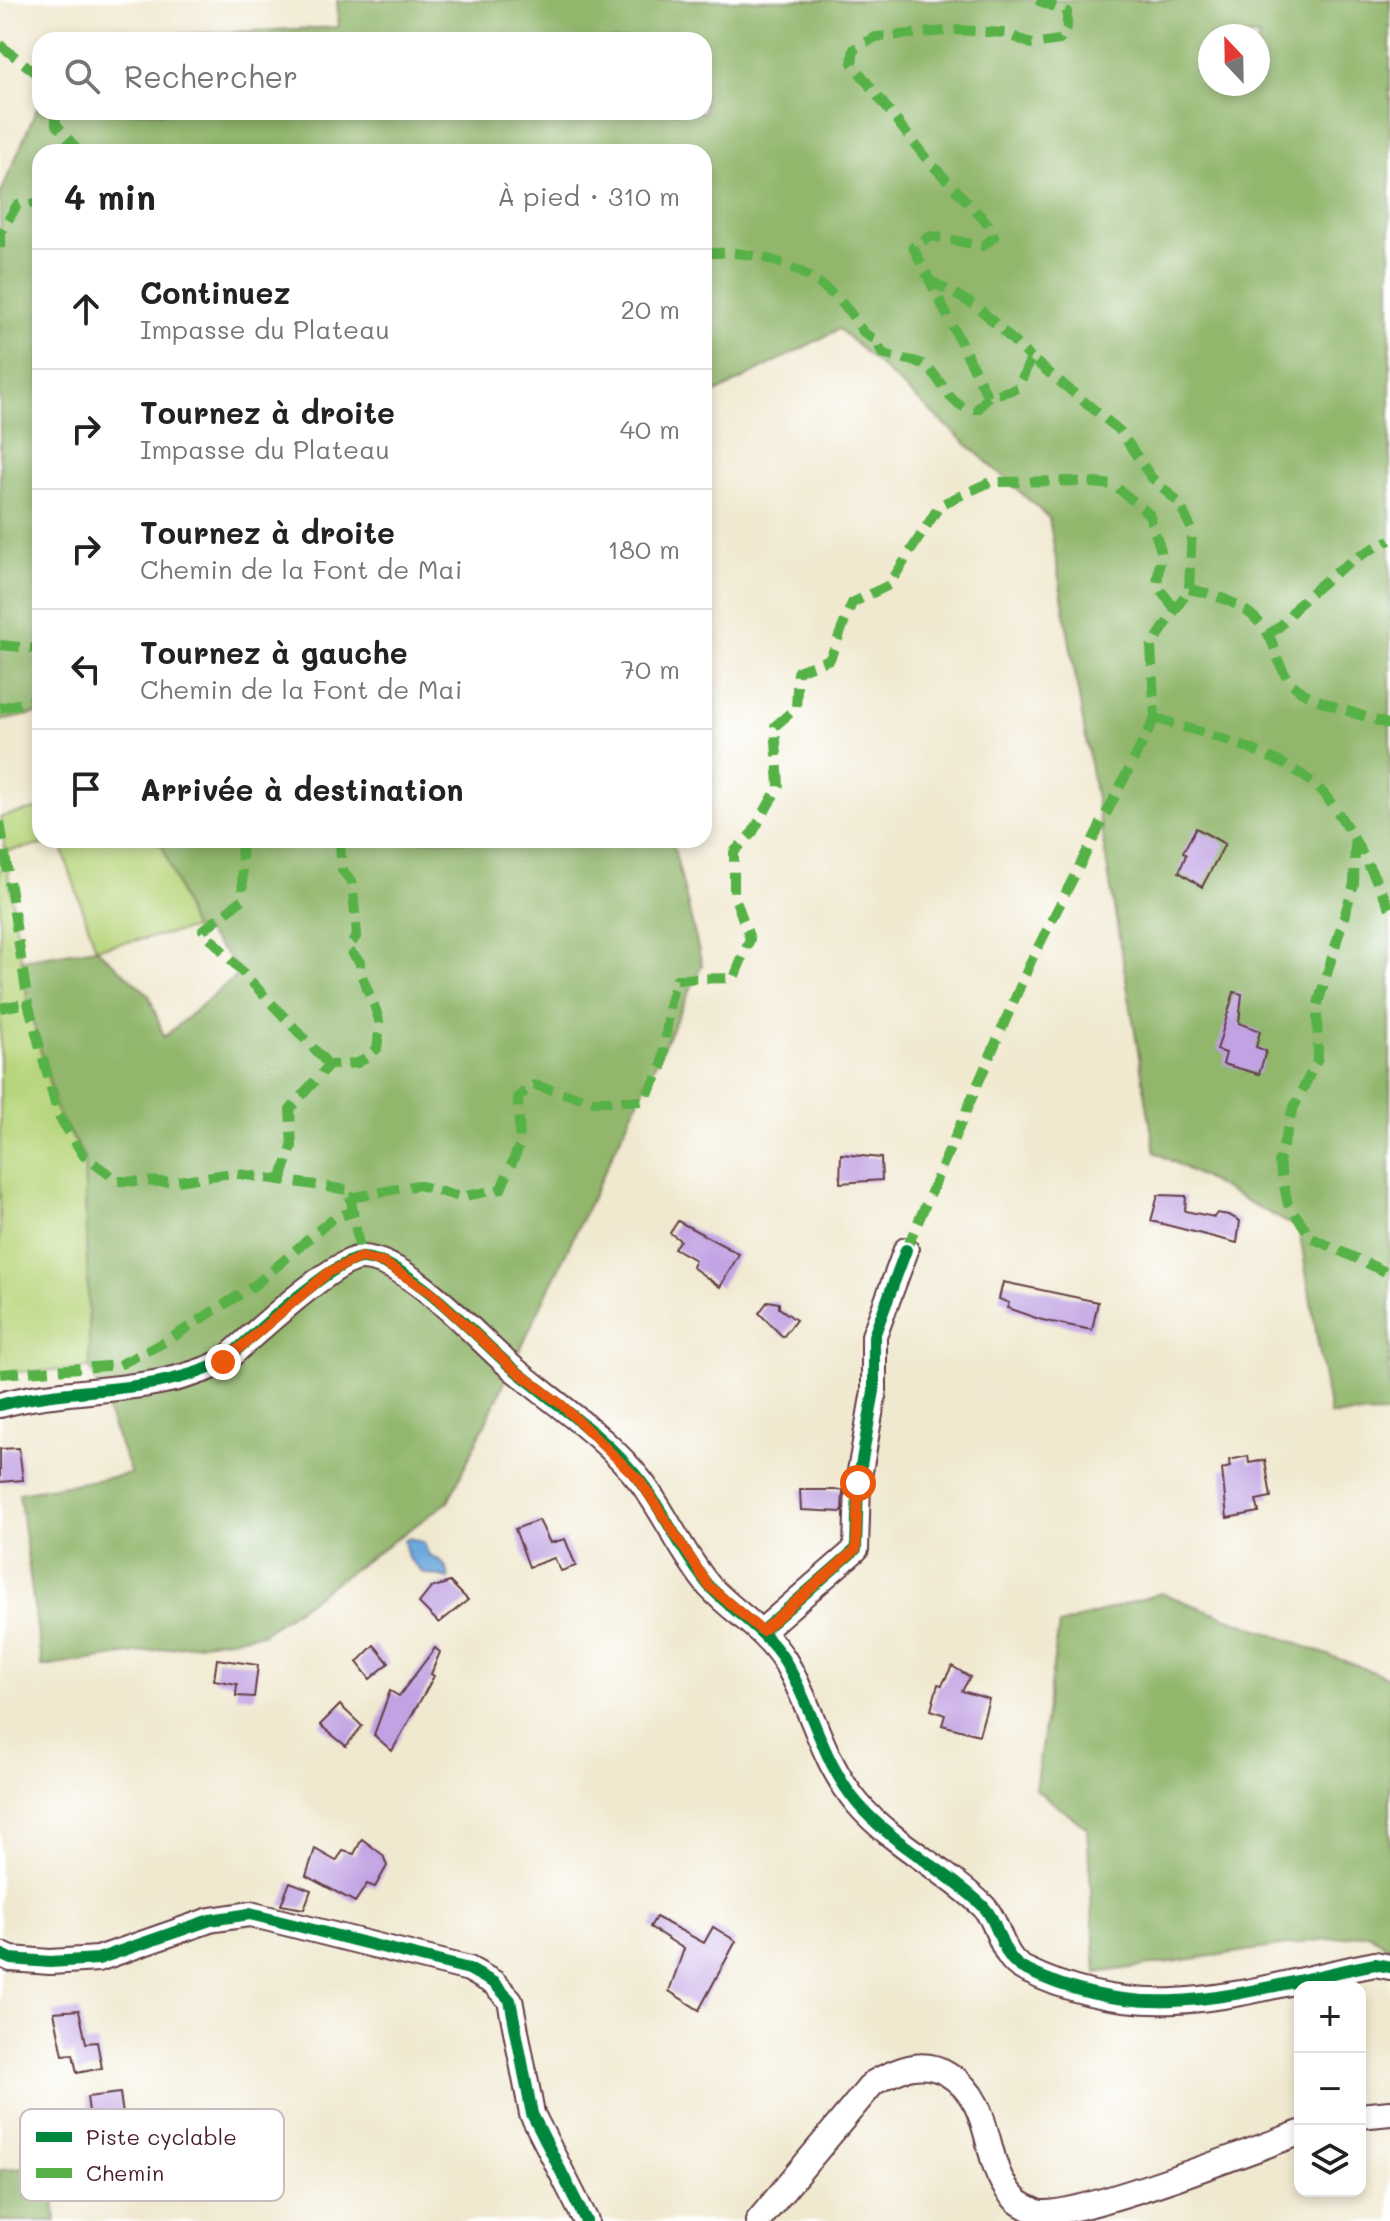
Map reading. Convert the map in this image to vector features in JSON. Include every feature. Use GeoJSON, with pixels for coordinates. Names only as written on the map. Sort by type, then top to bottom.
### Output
{"type":"FeatureCollection","features":[{"type":"Feature","properties":{"kind":"street"},"geometry":{"type":"LineString","coordinates":[[762,1631],[856,1549],[858,1483],[874,1391],[874,1336],[906,1250]]}},
{"type":"Feature","properties":{"kind":"street"},"geometry":{"type":"LineString","coordinates":[[0,1405],[26,1398],[124,1390],[205,1371],[223,1362],[329,1272],[361,1257],[384,1263],[430,1292],[511,1367],[562,1405],[640,1481],[709,1586],[762,1631],[785,1662],[833,1772],[861,1808],[985,1908],[1007,1952],[1019,1967],[1078,1991],[1130,2002],[1204,2001],[1375,1964],[1390,1967]]}},
{"type":"Feature","properties":{"kind":"street"},"geometry":{"type":"LineString","coordinates":[[0,1954],[11,1959],[50,1962],[98,1959],[210,1920],[250,1914],[469,1969],[494,1983],[510,2000],[532,2114],[586,2221]]}},
{"type":"Feature","properties":{"kind":"street"},"geometry":{"type":"LineString","coordinates":[[758,2221],[873,2083],[897,2070],[920,2065],[943,2071],[965,2085],[980,2110],[1002,2179],[1016,2201],[1041,2213],[1063,2213],[1101,2203],[1294,2135]]}},
{"type":"Feature","properties":{"kind":"street"},"geometry":{"type":"LineString","coordinates":[[1366,2115],[1390,2113]]}},
{"type":"Feature","properties":{"kind":"green space"},"geometry":{"type":"Polygon","coordinates":[[[337,0],[1390,0],[1390,1414],[1330,1415],[1299,1229],[1155,1152],[1049,518],[839,329],[712,395],[712,144],[32,144],[32,715],[0,721],[0,195],[32,120],[712,120],[712,32],[234,32],[339,27],[337,0]]]}},
{"type":"Feature","properties":{"kind":"green space"},"geometry":{"type":"Polygon","coordinates":[[[32,810],[32,847],[5,851],[0,817],[32,810]]]}},
{"type":"Feature","properties":{"kind":"green space"},"geometry":{"type":"Polygon","coordinates":[[[62,848],[163,848],[193,929],[96,948],[62,848]]]}},
{"type":"Feature","properties":{"kind":"green space"},"geometry":{"type":"Polygon","coordinates":[[[163,848],[674,848],[702,965],[448,1502],[262,1634],[42,1667],[19,1493],[131,1474],[90,1368],[84,1156],[58,1115],[28,1003],[22,960],[96,948],[149,995],[164,1037],[242,971],[203,930],[193,929],[163,848]]]}},
{"type":"Feature","properties":{"kind":"green space"},"geometry":{"type":"Polygon","coordinates":[[[7,866],[28,1003],[58,1114],[84,1156],[90,1368],[0,1373],[0,868],[7,866]]]}},
{"type":"Feature","properties":{"kind":"green space"},"geometry":{"type":"Polygon","coordinates":[[[1161,1593],[1390,1678],[1390,1949],[1369,1933],[1096,1973],[1087,1828],[1035,1789],[1059,1625],[1161,1593]]]}},
{"type":"Feature","properties":{"kind":"green space"},"geometry":{"type":"Polygon","coordinates":[[[20,2167],[20,2201],[54,2201],[56,2221],[0,2221],[0,2170],[20,2167]]]}},
{"type":"Feature","properties":{"kind":"water"},"geometry":{"type":"Polygon","coordinates":[[[409,1538],[423,1542],[429,1555],[445,1567],[449,1579],[423,1573],[408,1558],[404,1541],[409,1538]]]}},
{"type":"Feature","properties":{"kind":"building"},"geometry":{"type":"Polygon","coordinates":[[[1196,828],[1225,844],[1202,887],[1179,872],[1186,855],[1183,852],[1196,828]]]}},
{"type":"Feature","properties":{"kind":"building"},"geometry":{"type":"Polygon","coordinates":[[[1234,992],[1242,994],[1239,1023],[1260,1031],[1256,1047],[1266,1051],[1259,1074],[1223,1064],[1226,1053],[1217,1050],[1234,992]]]}},
{"type":"Feature","properties":{"kind":"building"},"geometry":{"type":"Polygon","coordinates":[[[841,1154],[881,1158],[882,1180],[840,1183],[841,1154]]]}},
{"type":"Feature","properties":{"kind":"building"},"geometry":{"type":"Polygon","coordinates":[[[1158,1195],[1186,1196],[1185,1211],[1214,1217],[1217,1213],[1229,1215],[1240,1221],[1237,1243],[1151,1221],[1158,1195]]]}},
{"type":"Feature","properties":{"kind":"building"},"geometry":{"type":"Polygon","coordinates":[[[678,1221],[739,1254],[720,1287],[692,1267],[695,1260],[674,1248],[680,1240],[670,1233],[678,1221]]]}},
{"type":"Feature","properties":{"kind":"building"},"geometry":{"type":"Polygon","coordinates":[[[1003,1282],[1098,1302],[1092,1330],[1042,1320],[1007,1308],[1009,1303],[999,1299],[1003,1282]]]}},
{"type":"Feature","properties":{"kind":"building"},"geometry":{"type":"Polygon","coordinates":[[[768,1301],[779,1303],[779,1308],[796,1320],[783,1337],[759,1313],[768,1301]]]}},
{"type":"Feature","properties":{"kind":"building"},"geometry":{"type":"Polygon","coordinates":[[[19,1448],[23,1480],[0,1482],[0,1449],[19,1448]]]}},
{"type":"Feature","properties":{"kind":"building"},"geometry":{"type":"Polygon","coordinates":[[[1248,1456],[1249,1463],[1265,1460],[1271,1497],[1256,1500],[1259,1512],[1227,1518],[1222,1469],[1230,1467],[1229,1460],[1248,1456]]]}},
{"type":"Feature","properties":{"kind":"building"},"geometry":{"type":"Polygon","coordinates":[[[800,1490],[843,1490],[842,1512],[801,1510],[800,1490]]]}},
{"type":"Feature","properties":{"kind":"building"},"geometry":{"type":"Polygon","coordinates":[[[539,1520],[550,1543],[565,1539],[576,1566],[561,1571],[554,1558],[529,1567],[515,1529],[539,1520]]]}},
{"type":"Feature","properties":{"kind":"building"},"geometry":{"type":"Polygon","coordinates":[[[450,1582],[468,1600],[439,1623],[419,1603],[431,1588],[450,1582]]]}},
{"type":"Feature","properties":{"kind":"building"},"geometry":{"type":"Polygon","coordinates":[[[374,1645],[389,1663],[370,1679],[357,1662],[374,1645]]]}},
{"type":"Feature","properties":{"kind":"building"},"geometry":{"type":"Polygon","coordinates":[[[435,1648],[440,1652],[431,1674],[434,1676],[392,1751],[374,1735],[390,1691],[399,1696],[435,1648]]]}},
{"type":"Feature","properties":{"kind":"building"},"geometry":{"type":"Polygon","coordinates":[[[217,1659],[258,1665],[254,1697],[236,1696],[237,1684],[214,1680],[217,1659]]]}},
{"type":"Feature","properties":{"kind":"building"},"geometry":{"type":"Polygon","coordinates":[[[952,1666],[970,1677],[962,1691],[989,1699],[979,1735],[942,1725],[945,1715],[931,1710],[938,1684],[942,1685],[952,1666]]]}},
{"type":"Feature","properties":{"kind":"building"},"geometry":{"type":"Polygon","coordinates":[[[340,1705],[362,1726],[346,1746],[320,1725],[340,1705]]]}},
{"type":"Feature","properties":{"kind":"building"},"geometry":{"type":"Polygon","coordinates":[[[362,1839],[383,1855],[387,1866],[375,1887],[367,1884],[355,1902],[306,1876],[315,1849],[336,1861],[343,1851],[354,1854],[362,1839]]]}},
{"type":"Feature","properties":{"kind":"building"},"geometry":{"type":"Polygon","coordinates":[[[290,1882],[311,1890],[304,1909],[281,1905],[290,1882]]]}},
{"type":"Feature","properties":{"kind":"building"},"geometry":{"type":"Polygon","coordinates":[[[656,1917],[704,1943],[713,1927],[736,1941],[699,2010],[669,1991],[684,1949],[650,1927],[656,1917]]]}},
{"type":"Feature","properties":{"kind":"building"},"geometry":{"type":"Polygon","coordinates":[[[79,2010],[86,2043],[97,2042],[102,2068],[77,2073],[73,2054],[63,2055],[54,2012],[79,2010]]]}},
{"type":"Feature","properties":{"kind":"building"},"geometry":{"type":"Polygon","coordinates":[[[120,2093],[122,2109],[89,2109],[87,2097],[120,2093]]]}},
{"type":"Feature","properties":{"kind":"marked path"},"geometry":{"type":"LineString","coordinates":[[1037,0],[1067,12],[1067,27],[1060,40],[1032,44],[1005,33],[958,30],[876,37],[854,49],[852,63],[924,156],[988,224],[994,237],[983,246],[931,236],[913,247],[988,397],[1018,388],[1031,358],[1120,431],[1151,477],[1179,503],[1192,530],[1189,589],[1151,647],[1155,718]]}},
{"type":"Feature","properties":{"kind":"marked path"},"geometry":{"type":"LineString","coordinates":[[0,45],[32,70]]}},
{"type":"Feature","properties":{"kind":"marked path"},"geometry":{"type":"LineString","coordinates":[[56,120],[72,144]]}},
{"type":"Feature","properties":{"kind":"marked path"},"geometry":{"type":"LineString","coordinates":[[0,248],[1,232],[17,205],[32,204]]}},
{"type":"Feature","properties":{"kind":"marked path"},"geometry":{"type":"LineString","coordinates":[[712,254],[766,258],[804,274],[837,299],[864,333],[876,339],[882,353],[926,366],[960,405],[978,409],[988,397]]}},
{"type":"Feature","properties":{"kind":"marked path"},"geometry":{"type":"LineString","coordinates":[[929,280],[978,307],[1031,358]]}},
{"type":"Feature","properties":{"kind":"marked path"},"geometry":{"type":"LineString","coordinates":[[350,1198],[418,1185],[460,1197],[501,1189],[520,1144],[518,1097],[534,1085],[593,1101],[644,1101],[662,1067],[670,1002],[677,979],[734,978],[750,939],[734,895],[734,852],[753,832],[779,786],[775,726],[796,708],[798,671],[830,659],[852,603],[889,585],[940,505],[990,482],[1070,481],[1114,485],[1149,514],[1161,551],[1157,585],[1175,609]]}},
{"type":"Feature","properties":{"kind":"marked path"},"geometry":{"type":"LineString","coordinates":[[1268,634],[1334,574],[1390,540]]}},
{"type":"Feature","properties":{"kind":"marked path"},"geometry":{"type":"LineString","coordinates":[[1189,589],[1223,598],[1253,616],[1268,634],[1282,669],[1297,688],[1328,704],[1390,725]]}},
{"type":"Feature","properties":{"kind":"marked path"},"geometry":{"type":"LineString","coordinates":[[0,645],[32,648]]}},
{"type":"Feature","properties":{"kind":"marked path"},"geometry":{"type":"LineString","coordinates":[[0,708],[32,701]]}},
{"type":"Feature","properties":{"kind":"marked path"},"geometry":{"type":"LineString","coordinates":[[1155,718],[1259,752],[1313,783],[1345,824],[1390,908]]}},
{"type":"Feature","properties":{"kind":"marked path"},"geometry":{"type":"LineString","coordinates":[[906,1250],[1032,959],[1155,718]]}},
{"type":"Feature","properties":{"kind":"marked path"},"geometry":{"type":"LineString","coordinates":[[0,822],[28,1003],[58,1115],[84,1156],[118,1181],[171,1182],[232,1173],[349,1190],[361,1257]]}},
{"type":"Feature","properties":{"kind":"marked path"},"geometry":{"type":"LineString","coordinates":[[1355,840],[1354,884],[1317,1007],[1318,1058],[1292,1111],[1279,1162],[1288,1204],[1312,1238],[1390,1274]]}},
{"type":"Feature","properties":{"kind":"marked path"},"geometry":{"type":"LineString","coordinates":[[241,848],[243,899],[203,930],[329,1065]]}},
{"type":"Feature","properties":{"kind":"marked path"},"geometry":{"type":"LineString","coordinates":[[281,1180],[292,1147],[290,1109],[329,1065],[358,1063],[377,1049],[378,1017],[362,976],[360,962],[348,949],[357,935],[352,882],[342,870],[340,848]]}},
{"type":"Feature","properties":{"kind":"marked path"},"geometry":{"type":"LineString","coordinates":[[0,1008],[28,1003]]}},
{"type":"Feature","properties":{"kind":"marked path"},"geometry":{"type":"LineString","coordinates":[[0,1374],[119,1365],[165,1342],[255,1285],[333,1218],[353,1212]]}},
{"type":"Feature","properties":{"kind":"cycle path"},"geometry":{"type":"LineString","coordinates":[[762,1631],[856,1549],[858,1483],[874,1391],[874,1336],[906,1250]]}},
{"type":"Feature","properties":{"kind":"cycle path"},"geometry":{"type":"LineString","coordinates":[[0,1405],[140,1385],[196,1373],[223,1362],[292,1301],[333,1271],[350,1261],[363,1258],[381,1262],[421,1285],[628,1466],[651,1495],[709,1586],[759,1630],[785,1661],[835,1771],[858,1804],[887,1832],[983,1906],[1016,1964],[1070,1988],[1114,1998],[1157,2001],[1241,1993],[1375,1964],[1390,1967]]}},
{"type":"Feature","properties":{"kind":"cycle path"},"geometry":{"type":"LineString","coordinates":[[0,1954],[11,1959],[50,1962],[98,1959],[210,1920],[250,1914],[469,1969],[494,1983],[510,2000],[532,2114],[586,2221]]}},
{"type":"Feature","properties":{"kind":"route"},"geometry":{"type":"LineString","coordinates":[[223,1362],[329,1272],[361,1257],[384,1263],[430,1292],[511,1367],[562,1405],[640,1481],[709,1586],[762,1631],[856,1549],[858,1483]]}}]}
